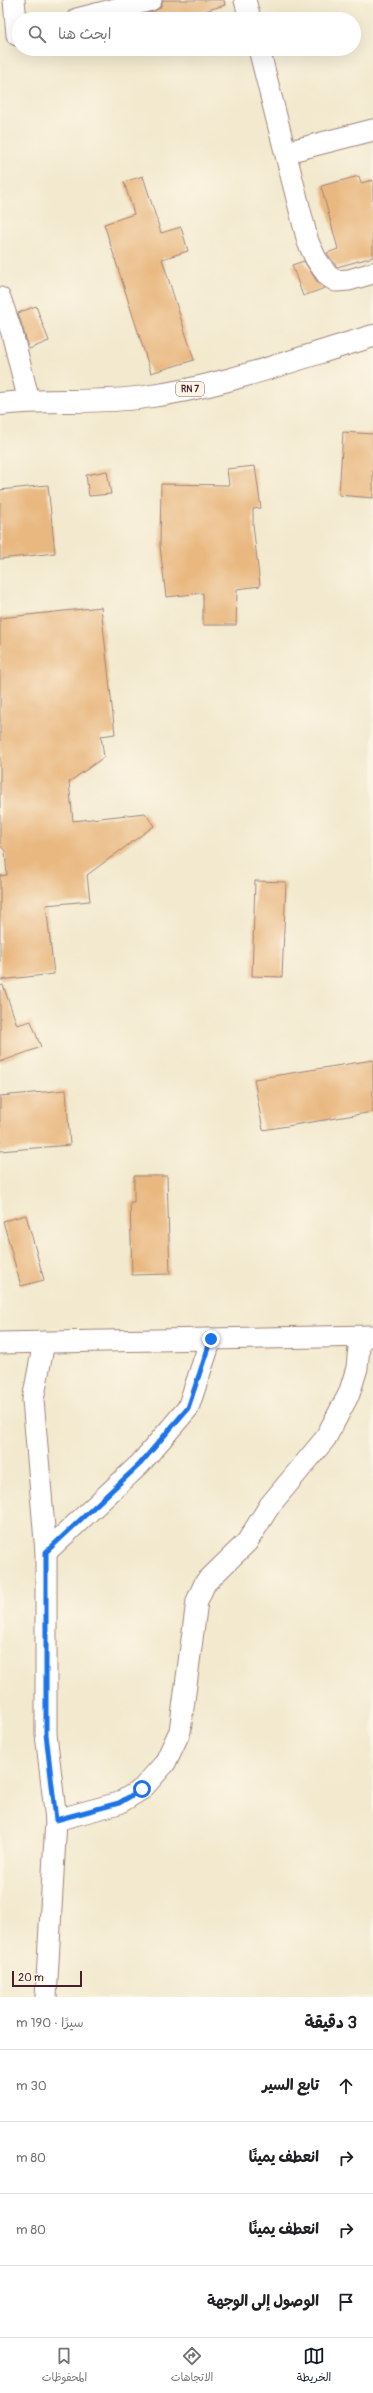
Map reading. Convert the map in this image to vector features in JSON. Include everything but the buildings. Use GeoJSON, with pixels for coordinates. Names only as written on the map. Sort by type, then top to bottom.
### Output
{"type":"FeatureCollection","features":[{"type":"Feature","properties":{"kind":"main road","name":"RN 7"},"geometry":{"type":"LineString","coordinates":[[0,404],[29,401],[104,400],[145,397],[203,386],[373,336]]}},
{"type":"Feature","properties":{"kind":"street"},"geometry":{"type":"LineString","coordinates":[[13,12],[14,0]]}},
{"type":"Feature","properties":{"kind":"street"},"geometry":{"type":"LineString","coordinates":[[98,12],[126,3],[150,0]]}},
{"type":"Feature","properties":{"kind":"street"},"geometry":{"type":"LineString","coordinates":[[245,0],[248,12]]}},
{"type":"Feature","properties":{"kind":"street"},"geometry":{"type":"LineString","coordinates":[[261,56],[287,152],[305,230],[316,259],[328,276],[336,281],[349,280],[373,273]]}},
{"type":"Feature","properties":{"kind":"street"},"geometry":{"type":"LineString","coordinates":[[287,152],[373,130]]}},
{"type":"Feature","properties":{"kind":"street"},"geometry":{"type":"LineString","coordinates":[[0,298],[6,334],[29,401]]}},
{"type":"Feature","properties":{"kind":"street"},"geometry":{"type":"LineString","coordinates":[[0,1343],[366,1337],[349,1394],[329,1433],[270,1505],[247,1542],[205,1583],[197,1601],[180,1731],[165,1763],[142,1789],[119,1803],[56,1820]]}},
{"type":"Feature","properties":{"kind":"street"},"geometry":{"type":"LineString","coordinates":[[46,1552],[140,1464],[188,1408],[211,1339]]}},
{"type":"Feature","properties":{"kind":"street"},"geometry":{"type":"LineString","coordinates":[[44,1342],[33,1400],[46,1552],[46,1734],[56,1820],[46,1997]]}},
{"type":"Feature","properties":{"kind":"route"},"geometry":{"type":"LineString","coordinates":[[142,1789],[119,1803],[56,1820],[46,1734],[46,1552],[140,1464],[175,1425],[188,1408],[198,1382],[211,1339]]}}]}
